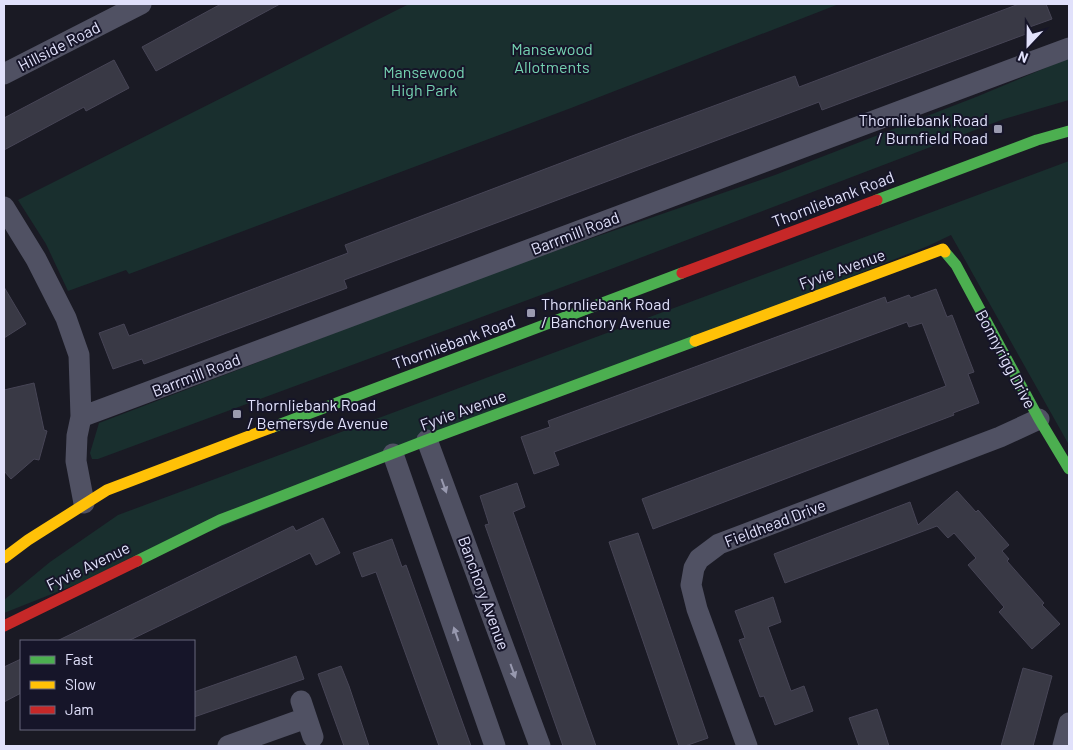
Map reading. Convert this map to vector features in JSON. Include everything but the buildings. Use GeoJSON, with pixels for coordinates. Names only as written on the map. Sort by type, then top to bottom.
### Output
{"type":"FeatureCollection","features":[{"type":"Feature","properties":{"kind":"street","name":"Hillside Road"},"geometry":{"type":"LineString","coordinates":[[4,74],[141,4]]}},
{"type":"Feature","properties":{"kind":"street","name":"Barrmill Road"},"geometry":{"type":"LineString","coordinates":[[81,417],[1069,48]]}},
{"type":"Feature","properties":{"kind":"street","name":"Thornliebank Road"},"geometry":{"type":"LineString","coordinates":[[4,558],[84,503],[107,490],[974,163],[1037,140],[1069,131]]}},
{"type":"Feature","properties":{"kind":"street"},"geometry":{"type":"LineString","coordinates":[[4,207],[36,259],[66,320],[79,355],[81,417],[77,436],[76,461],[84,503]]}},
{"type":"Feature","properties":{"kind":"street","name":"Bonnyrigg Drive"},"geometry":{"type":"LineString","coordinates":[[943,249],[956,265],[1039,419],[1069,469]]}},
{"type":"Feature","properties":{"kind":"street","name":"Fyvie Avenue"},"geometry":{"type":"LineString","coordinates":[[4,626],[220,520],[427,440],[943,249]]}},
{"type":"Feature","properties":{"kind":"street","name":"Fieldhead Drive"},"geometry":{"type":"LineString","coordinates":[[747,746],[697,609],[691,584],[694,568],[699,559],[719,544],[1000,437],[1039,419]]}},
{"type":"Feature","properties":{"kind":"street","name":"Banchory Avenue"},"geometry":{"type":"LineString","coordinates":[[427,440],[540,746]]}},
{"type":"Feature","properties":{"kind":"street"},"geometry":{"type":"LineString","coordinates":[[393,454],[495,746]]}},
{"type":"Feature","properties":{"kind":"street"},"geometry":{"type":"LineString","coordinates":[[228,746],[307,719]]}},
{"type":"Feature","properties":{"kind":"street"},"geometry":{"type":"LineString","coordinates":[[1063,746],[1069,723]]}},
{"type":"Feature","properties":{"kind":"green space","name":"Mansewood High Park"},"geometry":{"type":"Polygon","coordinates":[[[409,4],[839,4],[571,108],[129,274],[126,270],[68,291],[46,244],[18,200],[409,4]]]}},
{"type":"Feature","properties":{"kind":"green space"},"geometry":{"type":"Polygon","coordinates":[[[1069,58],[1069,100],[1004,119],[611,269],[98,459],[92,459],[90,453],[99,423],[491,273],[775,175],[976,97],[1069,58]]]}},
{"type":"Feature","properties":{"kind":"green space"},"geometry":{"type":"Polygon","coordinates":[[[1069,161],[1069,445],[951,235],[928,246],[4,613],[4,600],[50,562],[118,515],[1069,161]]]}},
{"type":"Feature","properties":{"kind":"traffic: fast"},"geometry":{"type":"LineString","coordinates":[[877,200],[1037,140],[1069,131]]}},
{"type":"Feature","properties":{"kind":"traffic: fast"},"geometry":{"type":"LineString","coordinates":[[945,252],[956,265],[1039,419],[1069,469]]}},
{"type":"Feature","properties":{"kind":"traffic: fast"},"geometry":{"type":"LineString","coordinates":[[273,427],[682,273]]}},
{"type":"Feature","properties":{"kind":"traffic: fast"},"geometry":{"type":"LineString","coordinates":[[137,561],[220,520],[427,440],[695,341]]}},
{"type":"Feature","properties":{"kind":"traffic: slow"},"geometry":{"type":"LineString","coordinates":[[695,341],[943,249],[945,252]]}},
{"type":"Feature","properties":{"kind":"traffic: slow"},"geometry":{"type":"LineString","coordinates":[[4,558],[28,540],[107,490],[273,427]]}},
{"type":"Feature","properties":{"kind":"traffic: jam"},"geometry":{"type":"LineString","coordinates":[[682,273],[877,200]]}},
{"type":"Feature","properties":{"kind":"traffic: jam"},"geometry":{"type":"LineString","coordinates":[[4,626],[137,561]]}},
{"type":"Feature","properties":{"kind":"place","name":"Thornliebank Road / Burnfield Road"},"geometry":{"type":"Point","coordinates":[998,129]}},
{"type":"Feature","properties":{"kind":"place","name":"Thornliebank Road / Banchory Avenue"},"geometry":{"type":"Point","coordinates":[531,313]}},
{"type":"Feature","properties":{"kind":"place","name":"Thornliebank Road / Bemersyde Avenue"},"geometry":{"type":"Point","coordinates":[237,414]}},
{"type":"Feature","properties":{"kind":"park label","name":"Mansewood Allotments"},"geometry":{"type":"Point","coordinates":[552,58]}}]}
